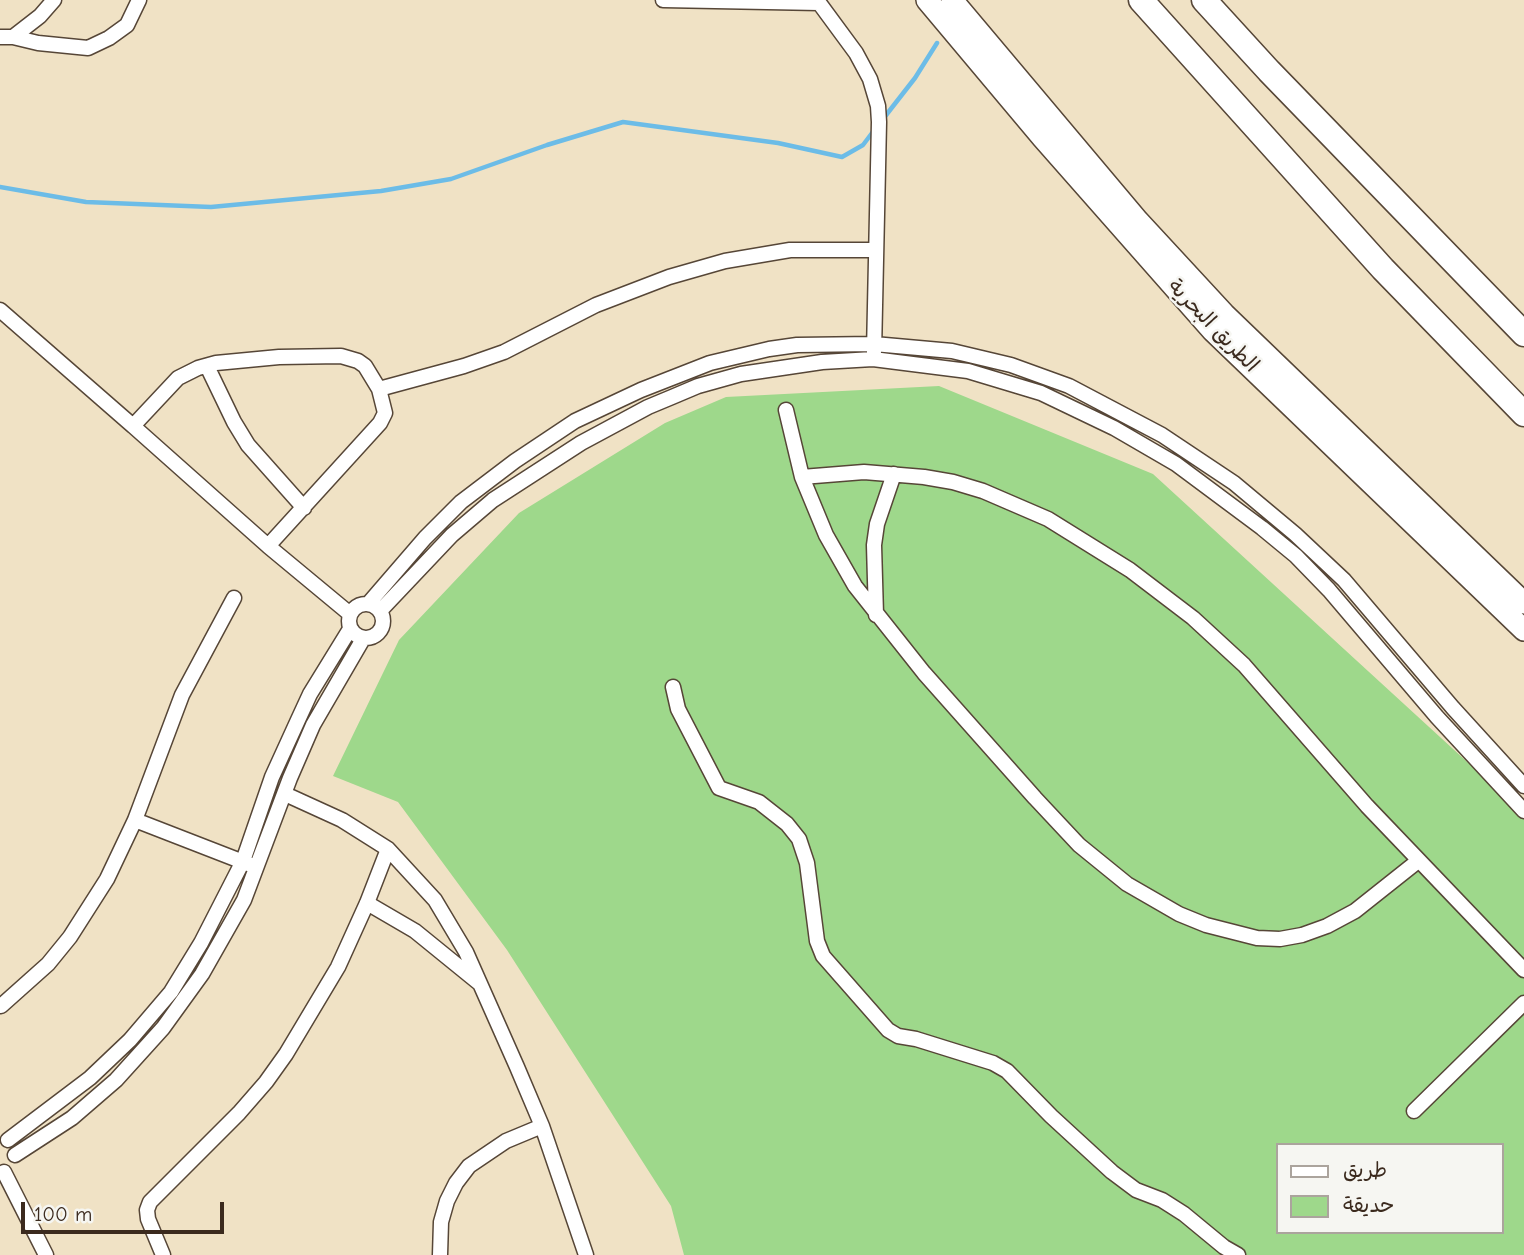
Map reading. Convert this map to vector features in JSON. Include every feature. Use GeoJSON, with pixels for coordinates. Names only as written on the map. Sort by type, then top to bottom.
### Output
{"type":"FeatureCollection","features":[{"type":"Feature","properties":{"kind":"highway"},"geometry":{"type":"LineString","coordinates":[[1141,0],[1383,269],[1524,414]]}},
{"type":"Feature","properties":{"kind":"highway"},"geometry":{"type":"LineString","coordinates":[[1204,0],[1278,81],[1524,334]]}},
{"type":"Feature","properties":{"kind":"main road","name":"الطريق البحرية"},"geometry":{"type":"LineString","coordinates":[[926,0],[1042,137],[1213,331],[1524,630]]}},
{"type":"Feature","properties":{"kind":"main road","name":"الطريق البحرية"},"geometry":{"type":"LineString","coordinates":[[952,0],[1138,221],[1224,314],[1524,603]]}},
{"type":"Feature","properties":{"kind":"street"},"geometry":{"type":"LineString","coordinates":[[6,37],[40,16],[54,0]]}},
{"type":"Feature","properties":{"kind":"street"},"geometry":{"type":"LineString","coordinates":[[6,37],[88,48],[127,25],[138,0]]}},
{"type":"Feature","properties":{"kind":"street"},"geometry":{"type":"LineString","coordinates":[[663,0],[818,1],[856,53],[875,92],[879,122],[873,359]]}},
{"type":"Feature","properties":{"kind":"street"},"geometry":{"type":"LineString","coordinates":[[379,389],[485,360],[621,294],[712,265],[790,250],[876,250]]}},
{"type":"Feature","properties":{"kind":"street"},"geometry":{"type":"LineString","coordinates":[[0,310],[268,546],[350,621],[363,639]]}},
{"type":"Feature","properties":{"kind":"street"},"geometry":{"type":"LineString","coordinates":[[374,607],[438,523],[461,502],[515,461],[575,421],[641,390],[710,363],[797,345],[874,344],[952,351],[982,357],[1069,386],[1129,417],[1206,464],[1244,492],[1336,572],[1459,716],[1524,786]]}},
{"type":"Feature","properties":{"kind":"street"},"geometry":{"type":"LineString","coordinates":[[133,426],[172,383],[187,373],[207,366],[279,357],[341,356],[365,366],[379,389],[384,407],[383,418],[268,546]]}},
{"type":"Feature","properties":{"kind":"street"},"geometry":{"type":"LineString","coordinates":[[374,607],[493,500],[547,463],[648,407],[698,386],[741,374],[822,362],[873,359],[968,371],[1017,384],[1089,415],[1175,464],[1262,528],[1313,572],[1437,717],[1524,811]]}},
{"type":"Feature","properties":{"kind":"street"},"geometry":{"type":"LineString","coordinates":[[207,366],[248,445],[303,508]]}},
{"type":"Feature","properties":{"kind":"street"},"geometry":{"type":"LineString","coordinates":[[786,410],[802,477],[826,535],[840,562],[877,615],[973,729],[1079,845],[1127,884],[1180,914],[1231,933],[1280,939],[1327,926],[1355,911],[1418,861]]}},
{"type":"Feature","properties":{"kind":"street"},"geometry":{"type":"LineString","coordinates":[[802,477],[838,473],[894,474],[953,482],[1018,506],[1066,530],[1160,591],[1218,639],[1244,665],[1367,806],[1524,970]]}},
{"type":"Feature","properties":{"kind":"street"},"geometry":{"type":"LineString","coordinates":[[877,615],[874,545],[877,524],[894,474]]}},
{"type":"Feature","properties":{"kind":"street"},"geometry":{"type":"LineString","coordinates":[[1,1006],[48,964],[70,937],[107,879],[135,820],[176,707],[234,598]]}},
{"type":"Feature","properties":{"kind":"street"},"geometry":{"type":"LineString","coordinates":[[15,1155],[86,1107],[116,1080],[163,1028],[224,939],[258,867],[313,725],[363,639],[376,635],[381,630],[383,617],[374,607],[360,604],[315,686],[272,777],[243,862],[201,943],[171,992],[130,1040],[71,1094],[4,1138],[13,1147],[15,1155],[12,1165],[2,1173],[46,1255]]}},
{"type":"Feature","properties":{"kind":"street"},"geometry":{"type":"LineString","coordinates":[[673,687],[678,709],[719,789],[759,802],[787,824],[799,839],[807,863],[817,942],[823,956],[888,1030],[898,1036],[993,1063],[1007,1072],[1112,1172],[1136,1190],[1162,1200],[1184,1214],[1238,1255]]}},
{"type":"Feature","properties":{"kind":"street"},"geometry":{"type":"LineString","coordinates":[[285,794],[342,820],[388,849],[435,900],[483,986],[542,1126],[586,1255]]}},
{"type":"Feature","properties":{"kind":"street"},"geometry":{"type":"LineString","coordinates":[[135,820],[258,867]]}},
{"type":"Feature","properties":{"kind":"street"},"geometry":{"type":"LineString","coordinates":[[163,1255],[148,1219],[150,1202],[267,1082],[323,993],[367,903],[388,849]]}},
{"type":"Feature","properties":{"kind":"street"},"geometry":{"type":"LineString","coordinates":[[367,903],[415,931],[483,986]]}},
{"type":"Feature","properties":{"kind":"street"},"geometry":{"type":"LineString","coordinates":[[1414,1111],[1524,1003]]}},
{"type":"Feature","properties":{"kind":"street"},"geometry":{"type":"LineString","coordinates":[[440,1255],[441,1222],[447,1201],[463,1175],[497,1147],[542,1126]]}},
{"type":"Feature","properties":{"kind":"green space"},"geometry":{"type":"Polygon","coordinates":[[[939,386],[1153,474],[1524,814],[1524,1255],[684,1255],[671,1206],[507,950],[398,802],[333,776],[399,640],[519,513],[665,423],[726,397],[939,386]]]}},
{"type":"Feature","properties":{"kind":"waterway"},"geometry":{"type":"LineString","coordinates":[[883,119],[915,78],[937,43]]}},
{"type":"Feature","properties":{"kind":"waterway"},"geometry":{"type":"LineString","coordinates":[[0,187],[86,202],[211,207],[381,191],[451,179],[623,122],[778,143],[842,157],[863,145],[875,129]]}}]}
